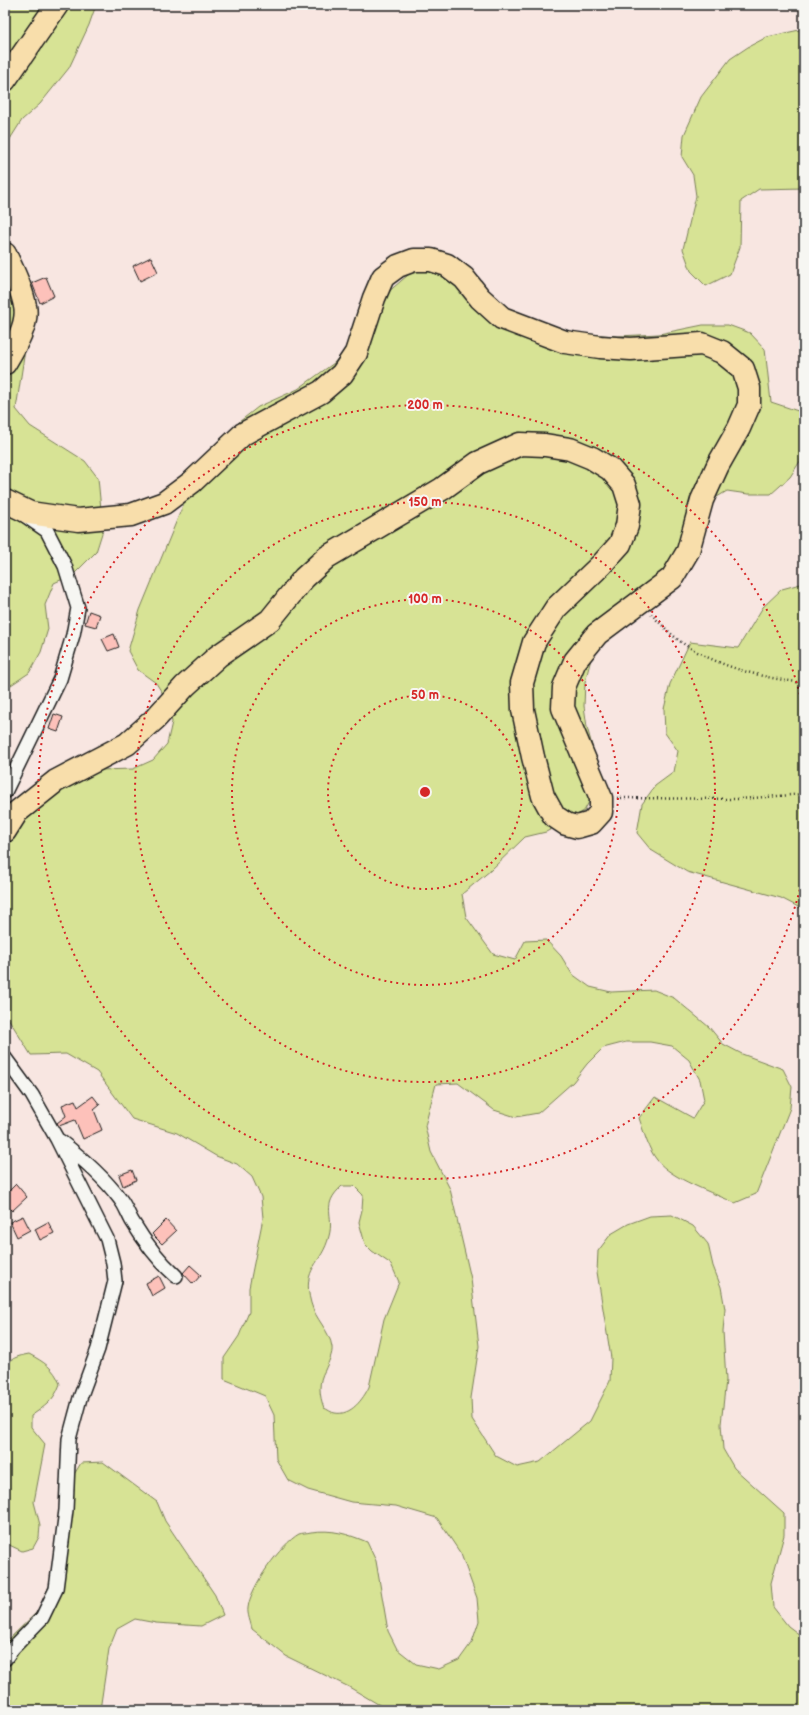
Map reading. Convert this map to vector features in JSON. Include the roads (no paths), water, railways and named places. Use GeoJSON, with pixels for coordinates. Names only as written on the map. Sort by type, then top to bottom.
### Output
{"type":"FeatureCollection","features":[{"type":"Feature","properties":{"kind":"highway"},"geometry":{"type":"LineString","coordinates":[[5,80],[57,5]]}},
{"type":"Feature","properties":{"kind":"highway"},"geometry":{"type":"LineString","coordinates":[[5,254],[26,307],[23,329],[5,363]]}},
{"type":"Feature","properties":{"kind":"highway"},"geometry":{"type":"LineString","coordinates":[[5,501],[30,513],[78,520],[131,515],[164,503],[192,482],[244,434],[321,392],[342,374],[356,353],[374,298],[384,277],[398,266],[414,260],[431,260],[447,265],[464,278],[480,298],[502,318],[566,342],[600,347],[631,349],[702,344],[722,352],[743,369],[749,388],[750,405],[718,465],[702,500],[688,550],[672,578],[597,634],[575,661],[564,687],[564,708],[601,798],[601,812],[591,823],[577,827],[566,824],[554,816],[544,796],[533,757],[523,710],[522,683],[534,642],[556,608],[602,564],[620,544],[627,526],[630,504],[624,485],[610,469],[592,458],[570,449],[545,445],[520,444],[478,463],[442,489],[327,557],[304,578],[270,620],[218,656],[185,686],[155,720],[127,744],[56,781],[17,812],[5,831]]}},
{"type":"Feature","properties":{"kind":"street"},"geometry":{"type":"LineString","coordinates":[[5,501],[46,531],[65,566],[78,608],[73,635],[60,679],[5,792]]}},
{"type":"Feature","properties":{"kind":"street"},"geometry":{"type":"LineString","coordinates":[[5,1058],[32,1095],[57,1139],[108,1239],[115,1281],[98,1349],[80,1398],[69,1439],[66,1510],[56,1589],[42,1618],[13,1648],[5,1659]]}},
{"type":"Feature","properties":{"kind":"street"},"geometry":{"type":"LineString","coordinates":[[57,1139],[88,1163],[121,1200],[132,1221],[149,1245],[165,1266],[176,1276]]}}]}
